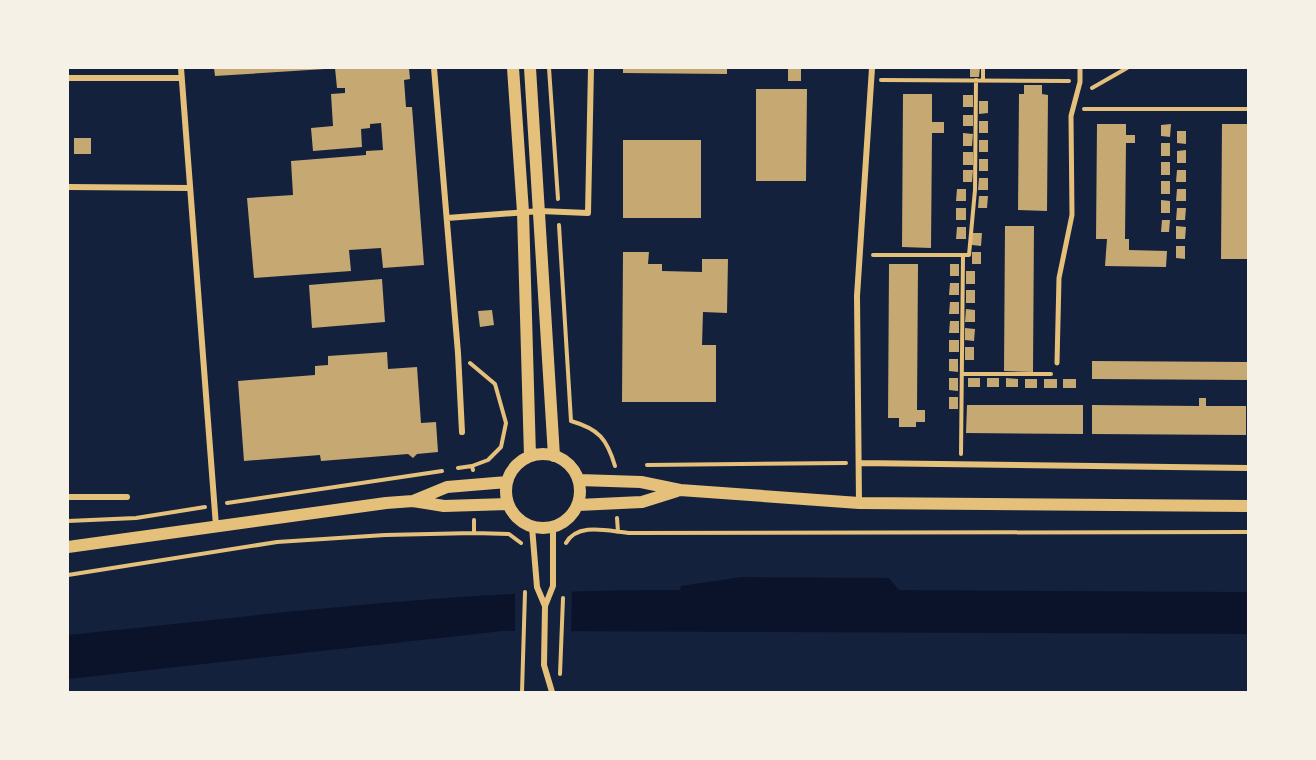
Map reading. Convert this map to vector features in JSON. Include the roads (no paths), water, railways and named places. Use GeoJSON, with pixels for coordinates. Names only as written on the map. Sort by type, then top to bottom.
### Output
{"type":"FeatureCollection","features":[{"type":"Feature","properties":{"kind":"main road"},"geometry":{"type":"LineString","coordinates":[[513,68],[524,213],[530,456]]}},
{"type":"Feature","properties":{"kind":"main road"},"geometry":{"type":"LineString","coordinates":[[530,68],[555,456]]}},
{"type":"Feature","properties":{"kind":"main road"},"geometry":{"type":"LineString","coordinates":[[530,456],[555,456],[565,461],[579,480],[578,505],[572,515],[553,527],[532,527],[522,522],[508,504],[507,482],[516,466],[530,456]]}},
{"type":"Feature","properties":{"kind":"main road"},"geometry":{"type":"LineString","coordinates":[[579,480],[641,482],[680,490],[859,503],[1248,506]]}},
{"type":"Feature","properties":{"kind":"main road"},"geometry":{"type":"LineString","coordinates":[[68,547],[412,501],[447,487],[507,482]]}},
{"type":"Feature","properties":{"kind":"main road"},"geometry":{"type":"LineString","coordinates":[[578,505],[642,502],[680,490]]}},
{"type":"Feature","properties":{"kind":"main road"},"geometry":{"type":"LineString","coordinates":[[412,501],[444,506],[508,504]]}},
{"type":"Feature","properties":{"kind":"street"},"geometry":{"type":"LineString","coordinates":[[181,68],[216,526]]}},
{"type":"Feature","properties":{"kind":"street"},"geometry":{"type":"LineString","coordinates":[[434,68],[459,353],[462,432]]}},
{"type":"Feature","properties":{"kind":"street"},"geometry":{"type":"LineString","coordinates":[[447,218],[540,211],[588,213],[591,68]]}},
{"type":"Feature","properties":{"kind":"street"},"geometry":{"type":"LineString","coordinates":[[859,503],[857,296],[872,68]]}},
{"type":"Feature","properties":{"kind":"street"},"geometry":{"type":"LineString","coordinates":[[1057,363],[1059,278],[1072,215],[1073,109],[1080,82],[1080,68]]}},
{"type":"Feature","properties":{"kind":"street"},"geometry":{"type":"LineString","coordinates":[[68,78],[181,78]]}},
{"type":"Feature","properties":{"kind":"street"},"geometry":{"type":"LineString","coordinates":[[68,187],[189,188]]}},
{"type":"Feature","properties":{"kind":"street"},"geometry":{"type":"LineString","coordinates":[[859,463],[1248,468]]}},
{"type":"Feature","properties":{"kind":"street"},"geometry":{"type":"LineString","coordinates":[[68,497],[127,497]]}},
{"type":"Feature","properties":{"kind":"street"},"geometry":{"type":"LineString","coordinates":[[532,527],[537,587],[545,606]]}},
{"type":"Feature","properties":{"kind":"street"},"geometry":{"type":"LineString","coordinates":[[552,693],[544,665],[545,606],[554,586],[553,527]]}},
{"type":"Feature","properties":{"kind":"water"},"geometry":{"type":"Polygon","coordinates":[[[741,577],[889,578],[899,590],[1248,592],[1248,634],[503,631],[68,679],[68,635],[297,611],[450,598],[603,590],[680,590],[681,586],[741,577]]]}}]}
